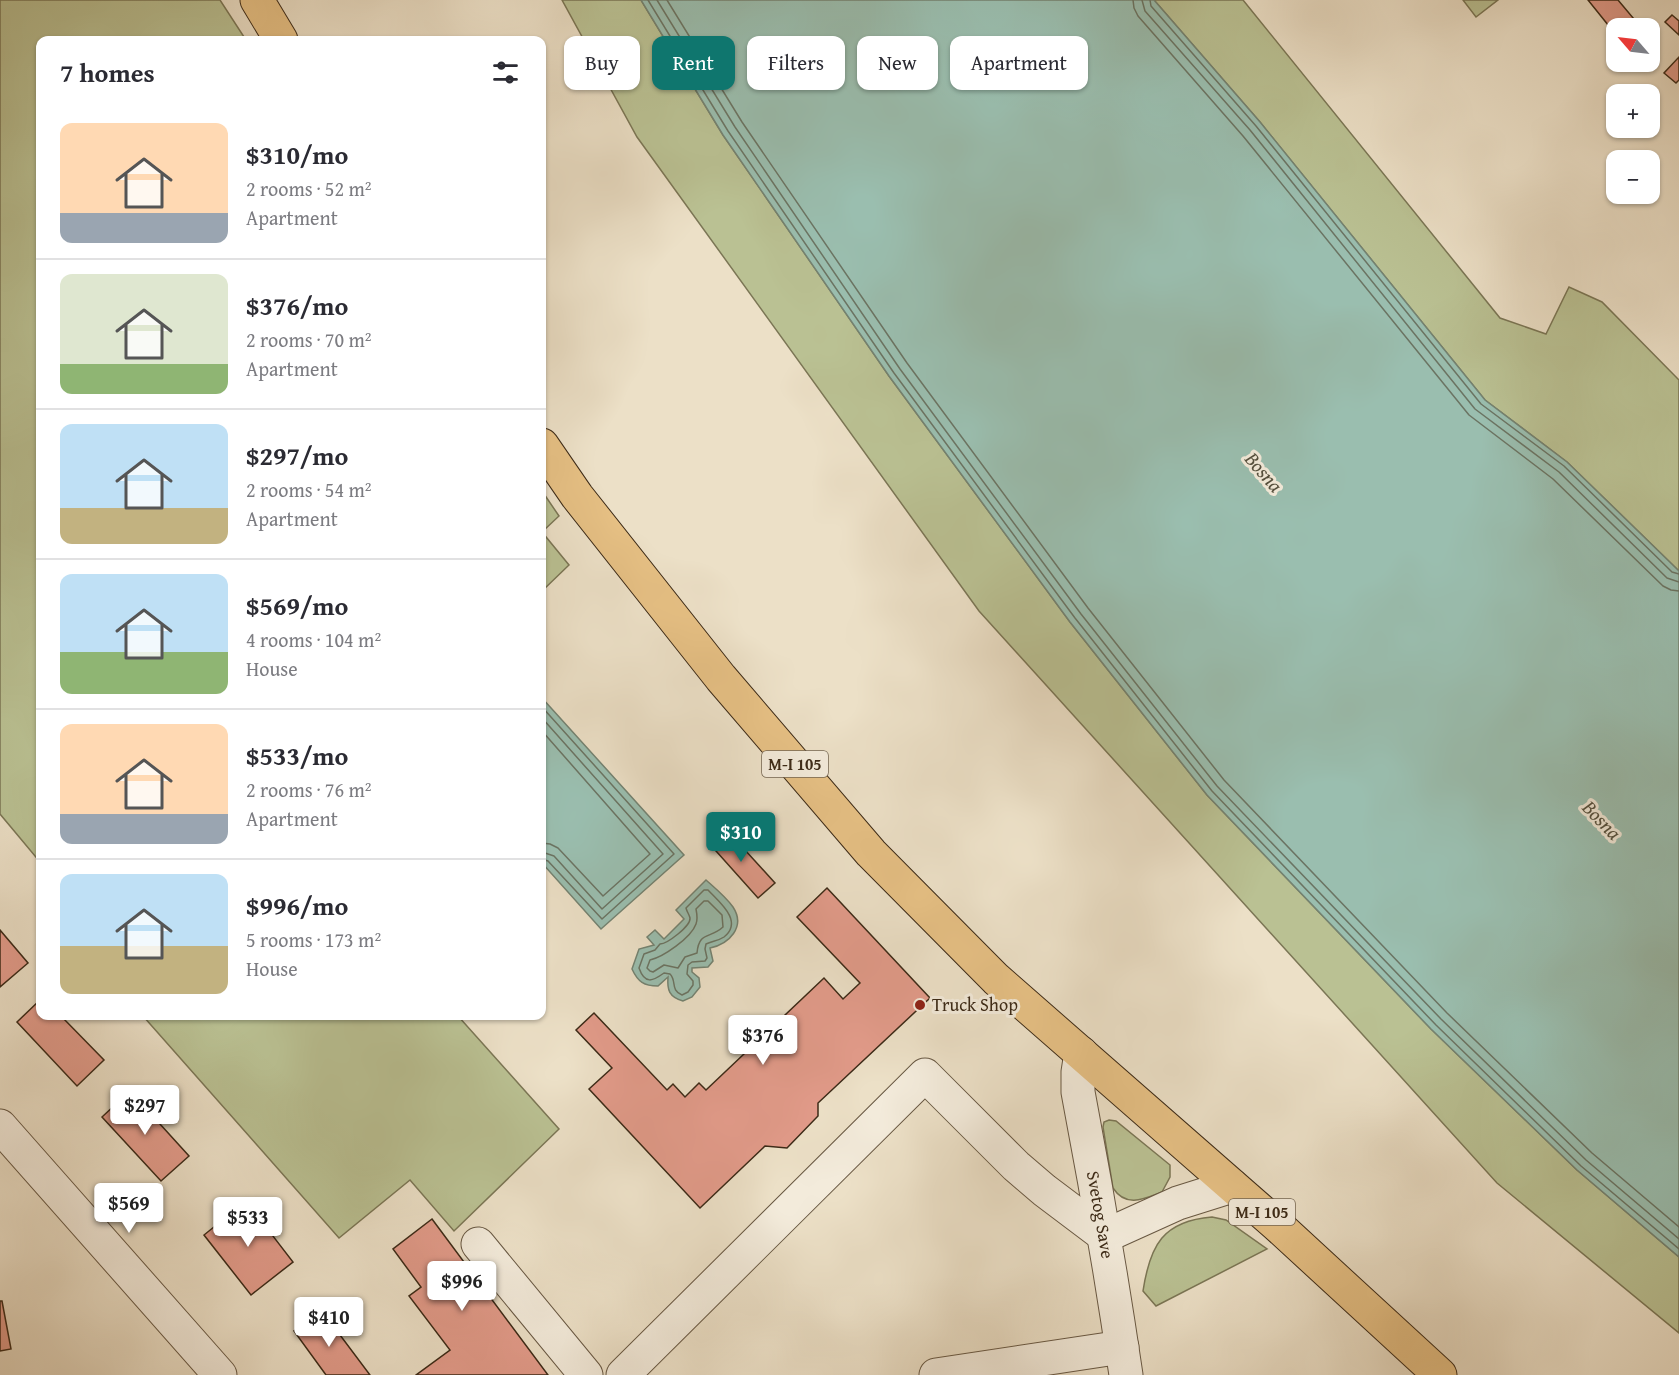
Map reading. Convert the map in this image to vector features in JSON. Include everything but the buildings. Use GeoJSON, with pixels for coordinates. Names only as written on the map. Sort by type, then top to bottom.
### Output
{"type":"FeatureCollection","features":[{"type":"Feature","properties":{"kind":"main road"},"geometry":{"type":"LineString","coordinates":[[257,0],[279,36]]}},
{"type":"Feature","properties":{"kind":"main road","name":"M-I 105"},"geometry":{"type":"LineString","coordinates":[[546,451],[577,496],[721,678],[871,854],[996,979],[1277,1225],[1440,1375]]}},
{"type":"Feature","properties":{"kind":"street","name":"Svetog Save"},"geometry":{"type":"LineString","coordinates":[[1081,1053],[1078,1092],[1106,1236],[1111,1284],[1124,1361]]}},
{"type":"Feature","properties":{"kind":"street"},"geometry":{"type":"LineString","coordinates":[[623,1375],[925,1075],[1016,1166],[1106,1236],[1178,1203],[1232,1186]]}},
{"type":"Feature","properties":{"kind":"street"},"geometry":{"type":"LineString","coordinates":[[0,1126],[220,1375]]}},
{"type":"Feature","properties":{"kind":"street"},"geometry":{"type":"LineString","coordinates":[[478,1245],[586,1375]]}},
{"type":"Feature","properties":{"kind":"street"},"geometry":{"type":"LineString","coordinates":[[936,1375],[1124,1361]]}},
{"type":"Feature","properties":{"kind":"shaded area"},"geometry":{"type":"Polygon","coordinates":[[[0,0],[220,0],[243,36],[36,36],[36,857],[0,814],[0,0]]]}},
{"type":"Feature","properties":{"kind":"shaded area"},"geometry":{"type":"Polygon","coordinates":[[[562,0],[641,0],[663,36],[652,36],[652,90],[696,90],[723,135],[889,376],[1070,622],[1207,795],[1431,1029],[1577,1170],[1679,1257],[1679,1333],[1497,1183],[979,611],[637,137],[611,90],[640,90],[640,36],[582,36],[562,0]]]}},
{"type":"Feature","properties":{"kind":"shaded area"},"geometry":{"type":"Polygon","coordinates":[[[1154,0],[1243,0],[1500,318],[1546,334],[1569,287],[1602,302],[1679,380],[1679,571],[1567,462],[1485,400],[1260,122],[1154,0]]]}},
{"type":"Feature","properties":{"kind":"shaded area"},"geometry":{"type":"Polygon","coordinates":[[[1463,0],[1498,0],[1476,17],[1463,0]]]}},
{"type":"Feature","properties":{"kind":"shaded area"},"geometry":{"type":"Polygon","coordinates":[[[546,497],[559,516],[546,528],[546,497]]]}},
{"type":"Feature","properties":{"kind":"shaded area"},"geometry":{"type":"Polygon","coordinates":[[[546,537],[569,565],[546,587],[546,537]]]}},
{"type":"Feature","properties":{"kind":"shaded area"},"geometry":{"type":"Polygon","coordinates":[[[147,1020],[462,1020],[559,1129],[454,1231],[410,1180],[339,1238],[147,1020]]]}},
{"type":"Feature","properties":{"kind":"shaded area"},"geometry":{"type":"Polygon","coordinates":[[[1116,1121],[1170,1165],[1170,1177],[1162,1192],[1142,1199],[1129,1200],[1113,1188],[1103,1127],[1104,1122],[1116,1121]]]}},
{"type":"Feature","properties":{"kind":"shaded area"},"geometry":{"type":"Polygon","coordinates":[[[1212,1217],[1226,1220],[1267,1249],[1156,1306],[1143,1291],[1155,1248],[1170,1230],[1195,1219],[1212,1217]]]}},
{"type":"Feature","properties":{"kind":"water","name":"Bosna"},"geometry":{"type":"Polygon","coordinates":[[[641,0],[1154,0],[1260,122],[1485,400],[1567,462],[1679,571],[1679,1257],[1577,1170],[1431,1029],[1207,795],[1070,622],[889,376],[723,135],[696,90],[735,90],[735,36],[663,36],[641,0]]]}},
{"type":"Feature","properties":{"kind":"water"},"geometry":{"type":"Polygon","coordinates":[[[546,702],[684,855],[601,929],[546,867],[546,702]]]}},
{"type":"Feature","properties":{"kind":"water"},"geometry":{"type":"Polygon","coordinates":[[[706,880],[733,907],[738,921],[729,939],[710,948],[713,961],[708,967],[692,968],[692,972],[699,978],[700,987],[692,997],[683,1001],[670,992],[668,977],[658,986],[649,985],[639,980],[632,969],[639,949],[654,945],[647,937],[655,930],[664,939],[684,919],[676,910],[706,880]]]}},
{"type":"Feature","properties":{"kind":"place","name":"Truck Shop"},"geometry":{"type":"Point","coordinates":[920,1005]}}]}
